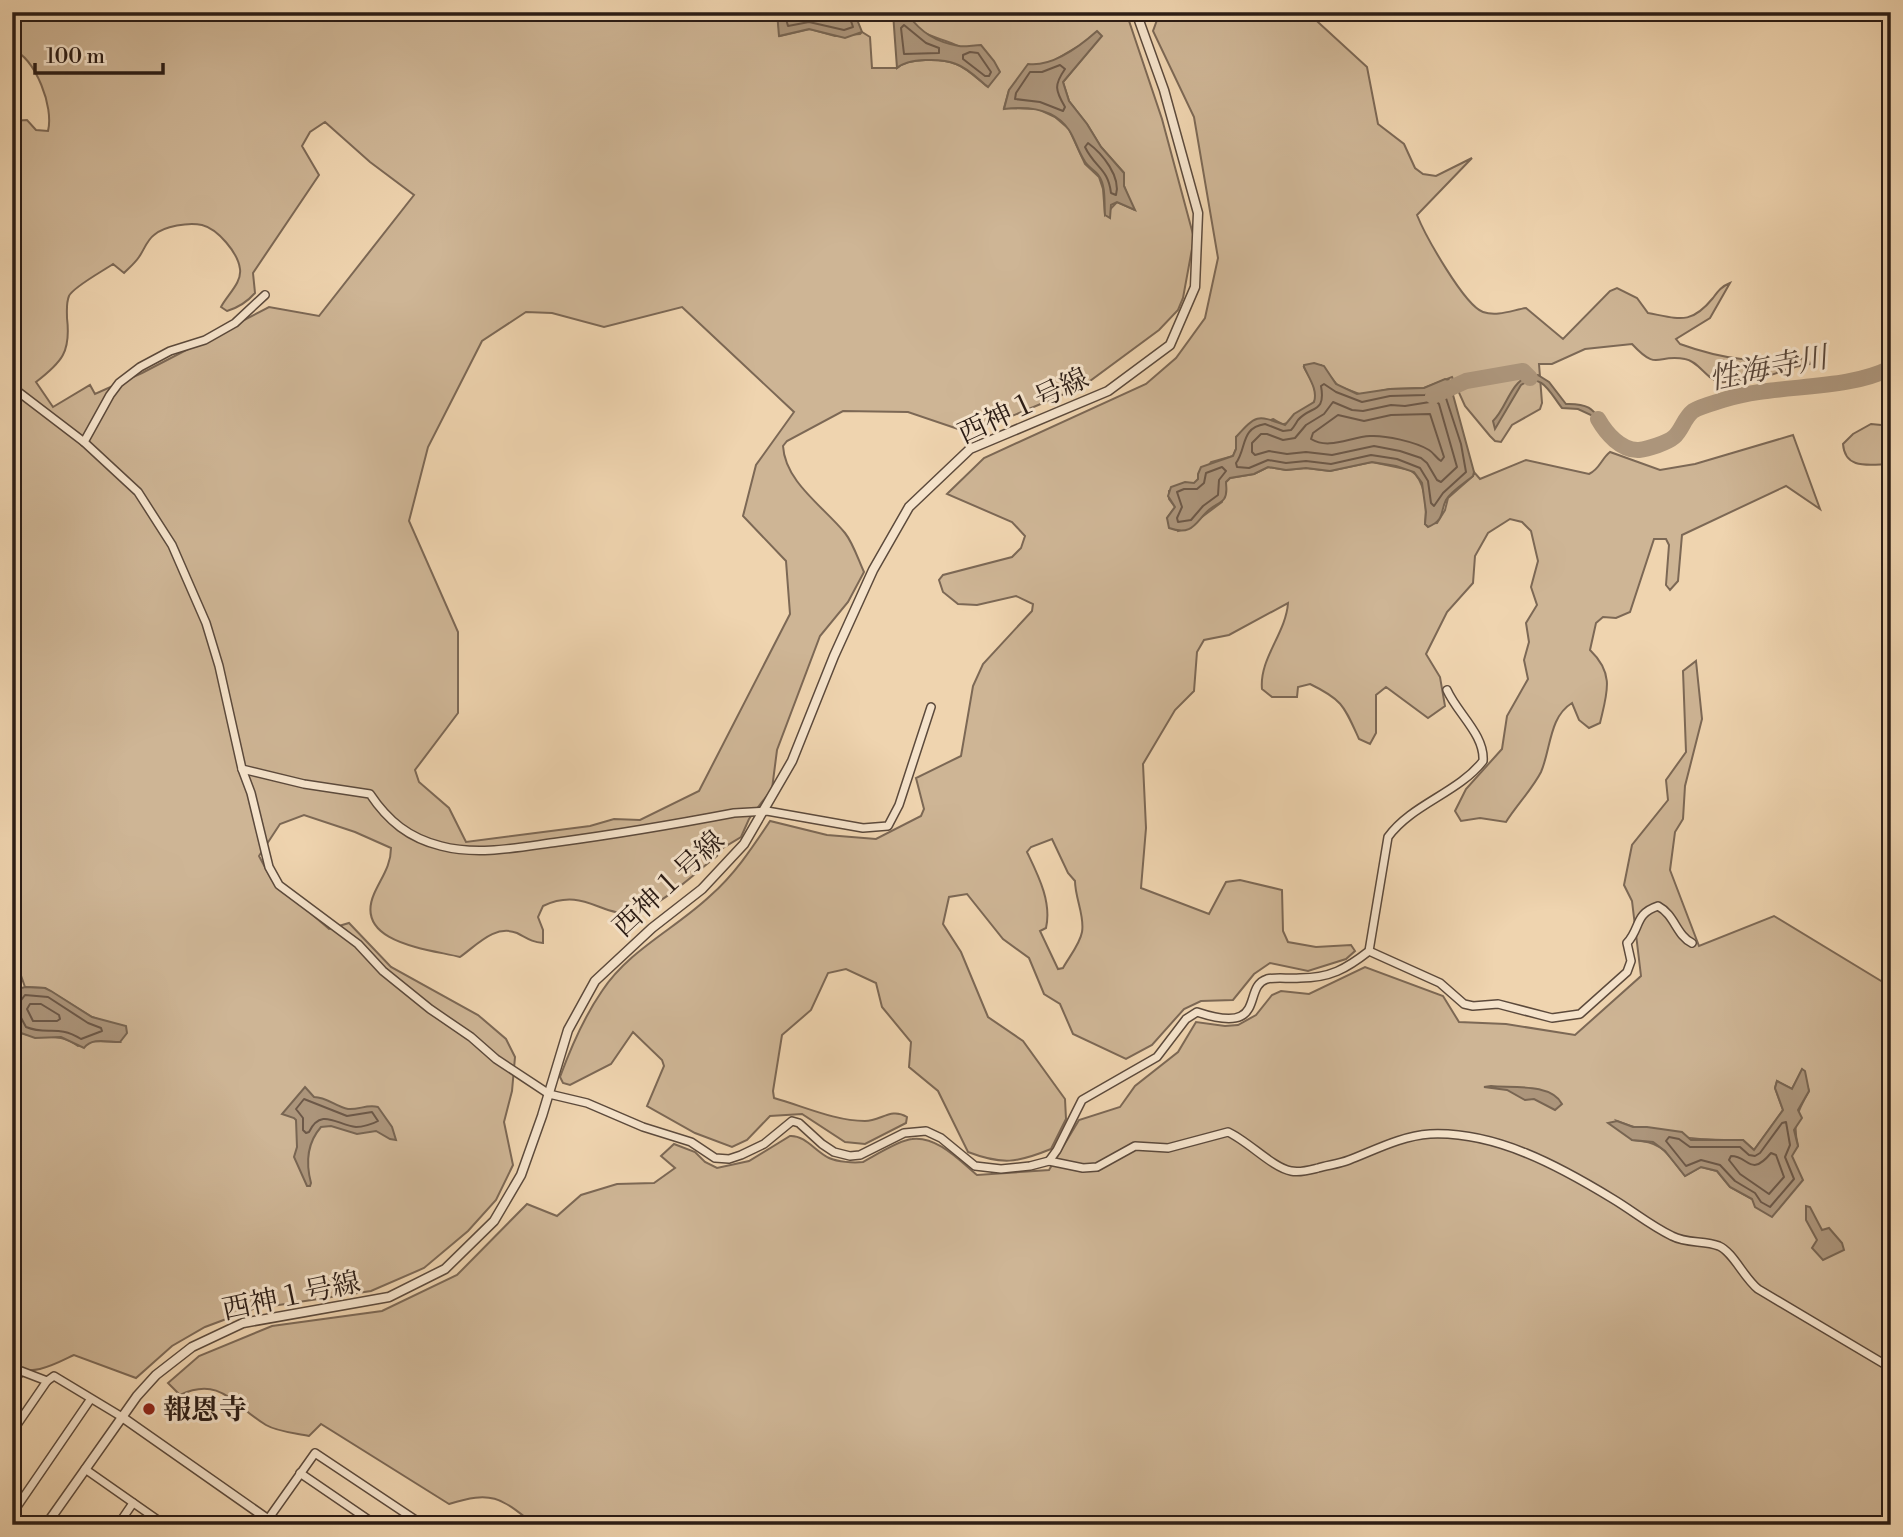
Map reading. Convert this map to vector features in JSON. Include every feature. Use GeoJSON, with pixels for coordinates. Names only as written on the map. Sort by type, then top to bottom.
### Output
{"type":"FeatureCollection","features":[{"type":"Feature","properties":{"kind":"street","name":"西神１号線"},"geometry":{"type":"LineString","coordinates":[[46,1525],[122,1417],[156,1375],[192,1347],[243,1323],[389,1297],[445,1269],[494,1221],[521,1175],[568,1030],[595,981],[652,928],[702,889],[744,844],[792,761],[834,656],[873,570],[909,507],[970,449],[1108,391],[1170,345],[1195,287],[1198,213],[1164,90],[1136,12]]}},
{"type":"Feature","properties":{"kind":"street"},"geometry":{"type":"LineString","coordinates":[[84,443],[119,383],[170,351],[205,340],[235,323],[265,295]]}},
{"type":"Feature","properties":{"kind":"street"},"geometry":{"type":"LineString","coordinates":[[12,387],[84,443],[143,497],[172,545],[206,623],[269,867],[279,885],[358,944],[383,971],[430,1009],[471,1037],[496,1059],[549,1094],[587,1103],[643,1127],[691,1142],[715,1158],[741,1155],[764,1144],[792,1121],[799,1123],[828,1148],[850,1156],[860,1155],[911,1131],[926,1131],[941,1138],[980,1168],[1001,1169],[1049,1161],[1083,1168],[1097,1167],[1135,1146],[1168,1148],[1228,1132],[1280,1167],[1292,1171],[1346,1161],[1416,1136],[1460,1135],[1484,1139],[1519,1150],[1558,1169],[1612,1198],[1672,1237],[1719,1246],[1730,1255],[1748,1281],[1758,1289],[1891,1368]]}},
{"type":"Feature","properties":{"kind":"street"},"geometry":{"type":"LineString","coordinates":[[1049,1161],[1082,1100],[1157,1057],[1186,1019],[1197,1012],[1216,1019],[1232,1020],[1250,1009],[1260,983],[1268,978],[1317,978],[1337,973],[1369,951],[1388,837],[1397,825],[1463,779],[1483,761],[1482,748],[1471,726],[1447,690]]}},
{"type":"Feature","properties":{"kind":"street"},"geometry":{"type":"LineString","coordinates":[[242,769],[304,784],[370,794],[382,813],[398,828],[418,839],[466,850],[521,848],[734,813],[763,811],[863,828],[888,826],[899,805],[931,707]]}},
{"type":"Feature","properties":{"kind":"street"},"geometry":{"type":"LineString","coordinates":[[1369,951],[1440,983],[1464,1004],[1498,1004],[1552,1018],[1572,1017],[1588,1009],[1627,972],[1631,961],[1627,943],[1637,920],[1648,910],[1658,906],[1668,911],[1685,939],[1692,943]]}},
{"type":"Feature","properties":{"kind":"street"},"geometry":{"type":"LineString","coordinates":[[12,1384],[21,1371],[47,1381]]}},
{"type":"Feature","properties":{"kind":"street"},"geometry":{"type":"LineString","coordinates":[[12,1432],[47,1381],[54,1376],[122,1417],[266,1522],[276,1525]]}},
{"type":"Feature","properties":{"kind":"street"},"geometry":{"type":"LineString","coordinates":[[12,1514],[90,1400]]}},
{"type":"Feature","properties":{"kind":"street"},"geometry":{"type":"LineString","coordinates":[[266,1522],[315,1453],[423,1525]]}},
{"type":"Feature","properties":{"kind":"street"},"geometry":{"type":"LineString","coordinates":[[85,1469],[165,1525]]}},
{"type":"Feature","properties":{"kind":"street"},"geometry":{"type":"LineString","coordinates":[[300,1473],[376,1525]]}},
{"type":"Feature","properties":{"kind":"street"},"geometry":{"type":"LineString","coordinates":[[118,1525],[133,1503]]}},
{"type":"Feature","properties":{"kind":"street"},"geometry":{"type":"LineString","coordinates":[[451,1525],[457,1525]]}},
{"type":"Feature","properties":{"kind":"shaded area"},"geometry":{"type":"Polygon","coordinates":[[[12,12],[708,12],[730,16],[743,15],[744,12],[777,12],[780,36],[810,29],[835,36],[862,32],[870,37],[872,68],[897,68],[909,62],[925,60],[950,62],[969,71],[988,87],[964,49],[923,32],[917,28],[907,12],[1126,12],[1162,119],[1194,238],[1183,298],[1178,310],[1159,330],[1075,392],[974,432],[908,412],[843,411],[787,441],[783,446],[791,471],[807,493],[845,533],[864,572],[848,602],[820,636],[777,750],[772,789],[749,819],[741,837],[718,851],[717,856],[657,903],[637,912],[625,913],[582,901],[558,901],[543,906],[538,917],[543,930],[543,943],[517,933],[501,931],[487,937],[460,957],[398,941],[374,923],[370,910],[391,848],[355,832],[304,815],[280,824],[259,856],[272,880],[329,929],[349,923],[391,967],[478,1015],[506,1039],[515,1057],[512,1091],[504,1122],[513,1165],[496,1200],[468,1231],[424,1268],[371,1291],[253,1309],[205,1327],[172,1346],[136,1378],[74,1355],[35,1370],[19,1368],[12,1364],[12,1026],[16,1022],[21,1033],[58,1037],[78,1046],[94,1041],[120,1042],[106,1022],[92,1017],[45,988],[25,987],[19,970],[12,968],[12,121],[27,120],[36,130],[48,131],[49,121],[46,97],[36,73],[21,54],[12,49],[12,12]],[[1097,32],[1053,61],[1040,65],[1009,90],[1004,108],[1038,109],[1055,117],[1069,129],[1085,164],[1099,177],[1105,215],[1117,202],[1133,209],[1124,186],[1124,173],[1101,147],[1069,101],[1063,82],[1101,36],[1097,32]],[[325,122],[310,132],[302,146],[319,175],[253,273],[255,293],[231,310],[227,311],[221,307],[236,284],[240,269],[231,249],[221,236],[208,227],[190,224],[158,232],[124,273],[113,264],[69,296],[66,348],[58,362],[36,382],[53,407],[90,385],[95,394],[142,373],[269,307],[319,316],[414,195],[370,162],[325,122]],[[682,307],[604,327],[552,313],[526,312],[482,341],[428,447],[409,521],[458,632],[458,713],[415,770],[419,782],[449,808],[466,842],[590,826],[614,819],[640,820],[699,791],[790,614],[786,561],[743,516],[756,465],[794,412],[682,307]]]}},
{"type":"Feature","properties":{"kind":"shaded area"},"geometry":{"type":"Polygon","coordinates":[[[1160,12],[1307,12],[1367,67],[1378,124],[1404,144],[1415,168],[1423,174],[1436,176],[1472,158],[1417,215],[1436,253],[1456,284],[1475,307],[1483,312],[1499,313],[1526,308],[1563,339],[1610,291],[1617,288],[1637,298],[1648,313],[1684,318],[1698,313],[1720,289],[1730,283],[1710,318],[1676,339],[1680,344],[1727,357],[1774,361],[1808,358],[1810,364],[1756,380],[1723,382],[1711,378],[1695,363],[1685,359],[1648,358],[1632,344],[1585,349],[1552,364],[1539,364],[1542,403],[1540,409],[1512,425],[1501,442],[1490,436],[1465,406],[1452,377],[1424,388],[1390,389],[1362,395],[1338,386],[1321,365],[1304,367],[1316,392],[1315,400],[1310,406],[1286,423],[1282,424],[1273,419],[1236,437],[1233,456],[1211,462],[1197,482],[1169,491],[1169,499],[1175,507],[1167,518],[1178,531],[1187,528],[1222,502],[1226,482],[1230,478],[1254,474],[1268,467],[1330,471],[1372,462],[1410,470],[1422,487],[1425,524],[1437,523],[1448,498],[1473,476],[1474,472],[1480,479],[1526,460],[1589,474],[1610,452],[1660,470],[1695,464],[1793,435],[1820,509],[1786,486],[1682,535],[1678,581],[1670,590],[1666,585],[1669,545],[1666,539],[1654,539],[1630,612],[1616,618],[1603,617],[1596,623],[1590,650],[1603,667],[1607,684],[1600,723],[1589,728],[1579,720],[1572,703],[1564,709],[1555,725],[1541,772],[1506,822],[1480,818],[1461,821],[1455,811],[1466,789],[1502,749],[1507,716],[1528,679],[1524,660],[1529,642],[1526,623],[1537,605],[1531,587],[1538,561],[1531,531],[1522,522],[1510,519],[1488,533],[1475,556],[1473,583],[1447,612],[1426,654],[1440,677],[1445,706],[1428,718],[1386,687],[1376,695],[1376,733],[1370,744],[1359,739],[1346,711],[1336,700],[1310,684],[1298,687],[1297,697],[1272,697],[1262,689],[1268,657],[1283,625],[1288,603],[1229,635],[1204,640],[1197,652],[1194,691],[1175,710],[1143,764],[1146,828],[1141,888],[1209,914],[1226,882],[1240,880],[1282,890],[1283,931],[1288,942],[1316,947],[1351,945],[1355,951],[1346,959],[1308,971],[1270,963],[1254,974],[1233,1000],[1201,1001],[1184,1009],[1152,1045],[1126,1059],[1073,1034],[1060,1004],[1044,994],[1029,958],[1003,939],[967,894],[949,897],[943,924],[961,952],[988,1017],[1023,1041],[1065,1099],[1066,1119],[1051,1149],[1010,1161],[968,1152],[938,1091],[909,1067],[911,1042],[882,1007],[876,983],[846,969],[828,973],[811,1010],[782,1035],[773,1091],[774,1098],[842,1119],[865,1121],[896,1113],[907,1117],[906,1123],[865,1144],[845,1142],[802,1114],[770,1116],[747,1140],[732,1147],[695,1133],[647,1106],[664,1066],[662,1060],[633,1032],[611,1064],[570,1085],[563,1083],[560,1077],[578,1033],[595,1001],[613,976],[719,888],[743,860],[770,821],[827,835],[876,839],[921,816],[924,809],[916,778],[961,756],[973,686],[983,664],[1032,611],[1033,604],[1016,596],[977,605],[958,604],[943,592],[939,580],[943,575],[1012,557],[1021,548],[1025,536],[1012,522],[947,494],[984,458],[1146,384],[1176,358],[1205,318],[1218,258],[1194,117],[1153,31],[1160,12]],[[1052,839],[1031,847],[1027,852],[1046,899],[1046,928],[1040,931],[1058,969],[1063,968],[1077,946],[1082,932],[1075,881],[1068,873],[1052,839]]]}},
{"type":"Feature","properties":{"kind":"shaded area"},"geometry":{"type":"Polygon","coordinates":[[[1871,424],[1891,426],[1891,464],[1860,464],[1849,459],[1845,453],[1843,444],[1853,434],[1871,424]]]}},
{"type":"Feature","properties":{"kind":"shaded area"},"geometry":{"type":"Polygon","coordinates":[[[1696,661],[1702,719],[1685,786],[1683,819],[1675,832],[1670,870],[1699,946],[1774,916],[1891,987],[1891,1525],[535,1525],[496,1499],[476,1498],[449,1504],[321,1424],[309,1436],[281,1431],[266,1425],[217,1391],[194,1390],[180,1395],[168,1383],[199,1356],[272,1326],[382,1311],[457,1275],[527,1204],[557,1216],[581,1195],[617,1184],[654,1183],[675,1168],[661,1156],[674,1144],[695,1152],[705,1162],[717,1168],[749,1161],[790,1136],[806,1141],[829,1158],[855,1162],[863,1162],[901,1142],[921,1139],[947,1150],[977,1175],[1049,1170],[1079,1120],[1120,1107],[1135,1086],[1178,1052],[1196,1022],[1238,1025],[1256,1015],[1272,995],[1281,991],[1309,994],[1365,967],[1443,996],[1459,1022],[1506,1024],[1575,1035],[1641,976],[1632,901],[1624,885],[1632,845],[1668,800],[1666,780],[1686,752],[1683,671],[1696,661]],[[1802,1070],[1792,1089],[1777,1081],[1775,1088],[1783,1110],[1754,1150],[1743,1140],[1679,1137],[1617,1121],[1632,1140],[1651,1143],[1663,1150],[1685,1176],[1701,1167],[1717,1171],[1730,1187],[1752,1199],[1798,1146],[1797,1117],[1809,1091],[1802,1070]]]}},
{"type":"Feature","properties":{"kind":"water"},"geometry":{"type":"Polygon","coordinates":[[[777,12],[854,12],[862,32],[845,38],[809,29],[779,36],[777,12]]]}},
{"type":"Feature","properties":{"kind":"water"},"geometry":{"type":"Polygon","coordinates":[[[893,13],[907,14],[923,31],[943,42],[961,46],[981,45],[1000,72],[988,87],[965,68],[950,62],[917,61],[897,68],[893,13]]]}},
{"type":"Feature","properties":{"kind":"water"},"geometry":{"type":"Polygon","coordinates":[[[1097,31],[1102,36],[1063,82],[1069,101],[1101,147],[1124,173],[1124,186],[1135,210],[1117,202],[1111,205],[1110,218],[1105,215],[1101,180],[1085,162],[1063,123],[1040,110],[1004,109],[1009,90],[1028,64],[1056,59],[1097,31]]]}},
{"type":"Feature","properties":{"kind":"water"},"geometry":{"type":"Polygon","coordinates":[[[1314,363],[1324,366],[1336,384],[1357,394],[1424,388],[1445,379],[1449,380],[1474,472],[1473,476],[1448,497],[1437,522],[1428,527],[1425,524],[1422,483],[1414,472],[1372,462],[1330,471],[1268,467],[1254,474],[1230,478],[1226,482],[1224,499],[1194,526],[1184,530],[1169,528],[1167,518],[1175,507],[1168,496],[1171,487],[1185,482],[1194,483],[1201,467],[1233,456],[1236,437],[1253,420],[1263,418],[1285,425],[1294,414],[1314,402],[1314,389],[1304,365],[1314,363]]]}},
{"type":"Feature","properties":{"kind":"water"},"geometry":{"type":"Polygon","coordinates":[[[1538,375],[1549,382],[1566,404],[1584,406],[1594,412],[1613,434],[1609,438],[1591,415],[1578,409],[1562,408],[1545,386],[1535,380],[1521,385],[1495,429],[1493,421],[1511,392],[1521,380],[1538,375]]]}},
{"type":"Feature","properties":{"kind":"water"},"geometry":{"type":"Polygon","coordinates":[[[45,988],[92,1017],[126,1026],[127,1033],[120,1042],[95,1041],[84,1048],[61,1037],[35,1038],[21,1033],[15,1001],[18,989],[45,988]]]}},
{"type":"Feature","properties":{"kind":"water"},"geometry":{"type":"Polygon","coordinates":[[[1802,1069],[1805,1071],[1809,1091],[1798,1110],[1802,1118],[1794,1130],[1798,1146],[1792,1156],[1803,1180],[1772,1217],[1755,1207],[1752,1199],[1730,1187],[1717,1171],[1701,1167],[1685,1176],[1665,1151],[1653,1142],[1632,1140],[1608,1123],[1617,1121],[1633,1127],[1682,1132],[1691,1140],[1743,1140],[1754,1150],[1783,1110],[1775,1088],[1777,1081],[1792,1089],[1802,1069]]]}},
{"type":"Feature","properties":{"kind":"water"},"geometry":{"type":"Polygon","coordinates":[[[305,1087],[314,1097],[344,1108],[378,1107],[392,1127],[396,1140],[376,1131],[357,1134],[331,1126],[321,1127],[310,1147],[308,1168],[311,1183],[307,1186],[294,1157],[297,1147],[296,1120],[282,1114],[305,1087]]]}},
{"type":"Feature","properties":{"kind":"water"},"geometry":{"type":"Polygon","coordinates":[[[1484,1087],[1540,1090],[1557,1097],[1562,1104],[1555,1110],[1534,1099],[1525,1100],[1507,1090],[1484,1087]]]}},
{"type":"Feature","properties":{"kind":"water"},"geometry":{"type":"Polygon","coordinates":[[[1806,1206],[1810,1207],[1822,1230],[1829,1228],[1842,1243],[1844,1250],[1823,1260],[1812,1248],[1817,1240],[1806,1220],[1806,1206]]]}},
{"type":"Feature","properties":{"kind":"waterway","name":"性海寺川"},"geometry":{"type":"LineString","coordinates":[[1598,419],[1620,444],[1632,450],[1639,450],[1671,439],[1690,414],[1708,405],[1765,391],[1852,381],[1891,368]]}},
{"type":"Feature","properties":{"kind":"waterway","name":"性海寺川"},"geometry":{"type":"LineString","coordinates":[[1433,396],[1466,381],[1523,371],[1530,378]]}},
{"type":"Feature","properties":{"kind":"place","name":"報恩寺"},"geometry":{"type":"Point","coordinates":[149,1409]}}]}
